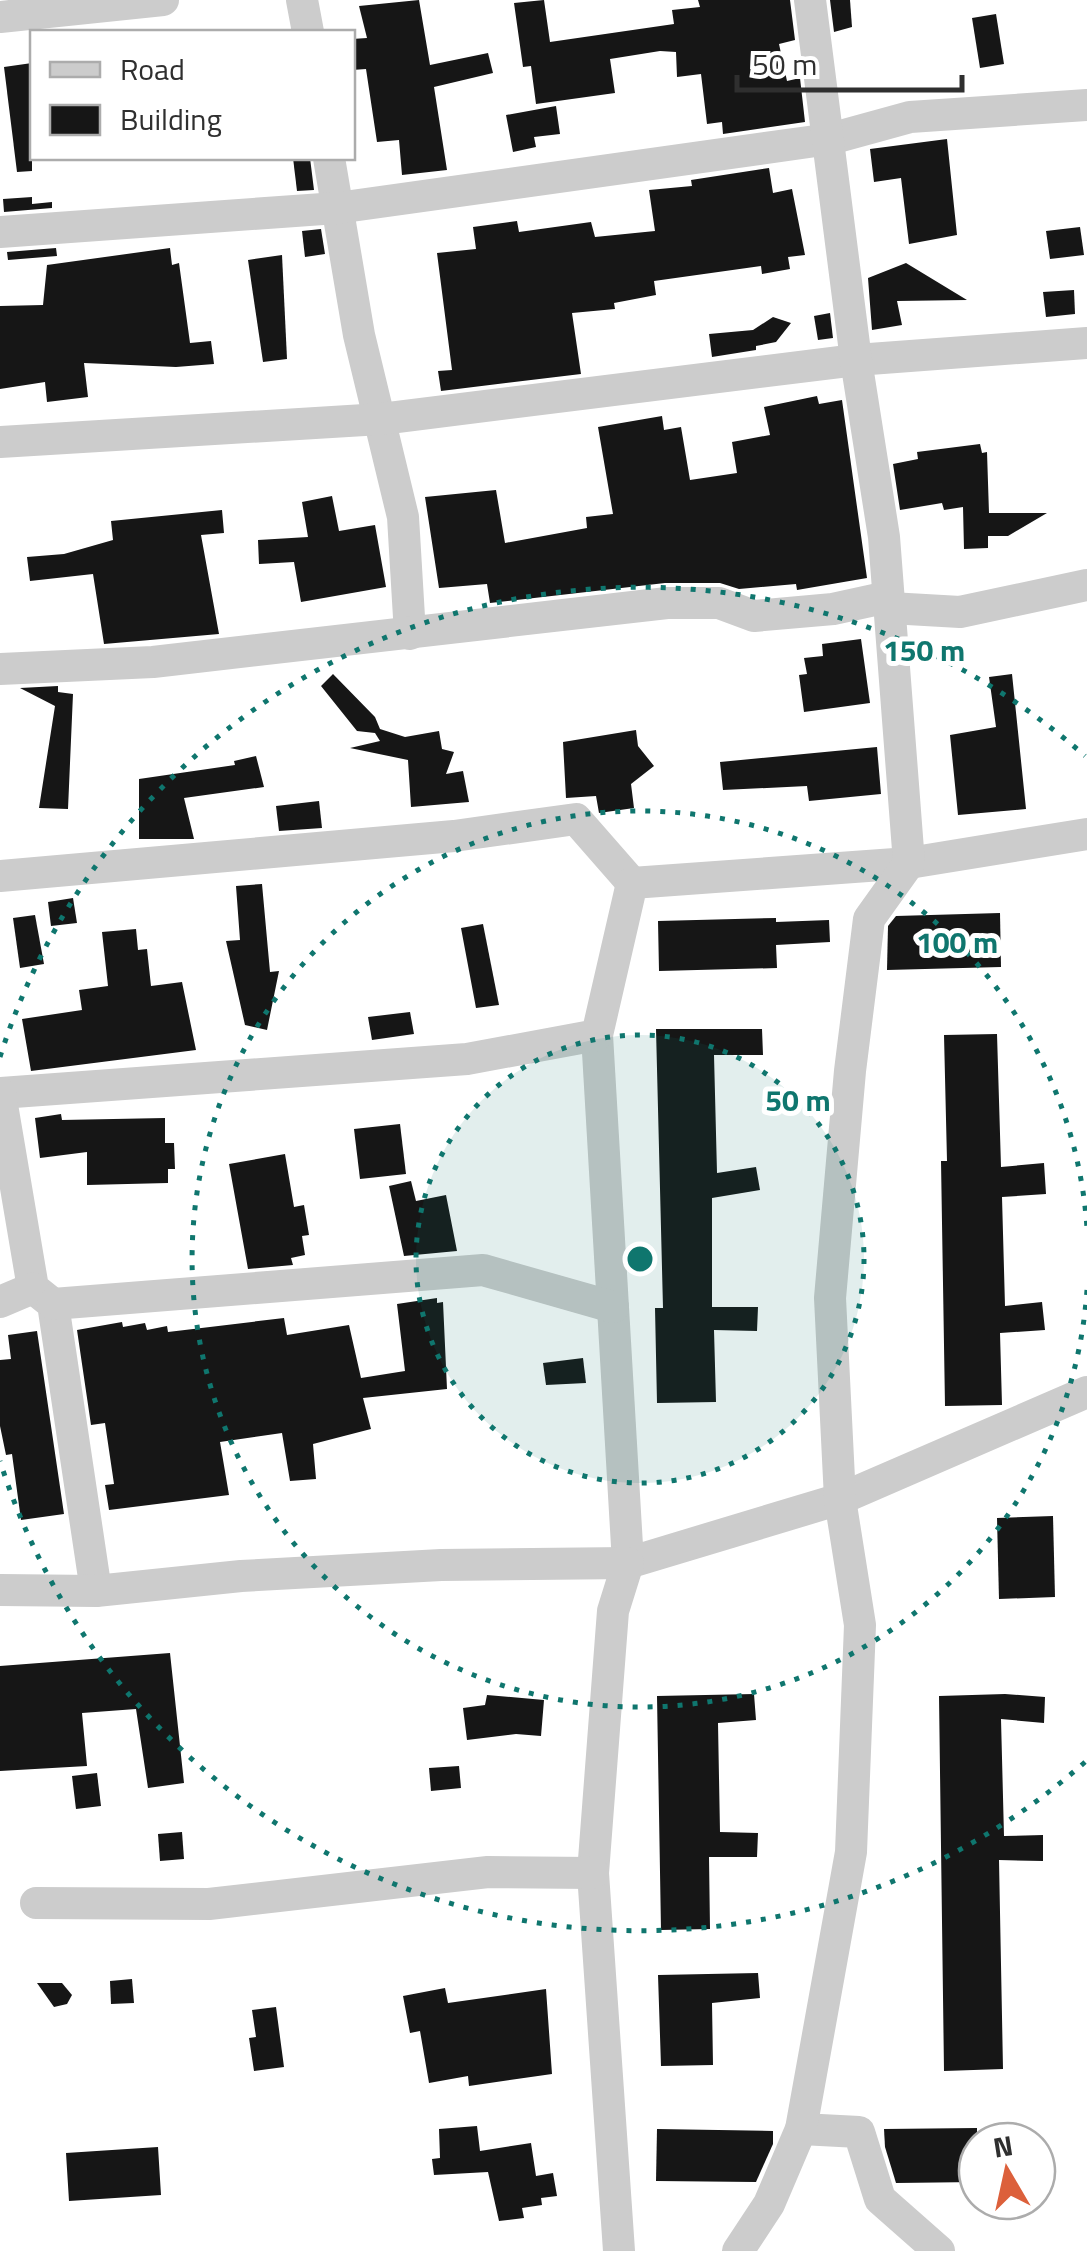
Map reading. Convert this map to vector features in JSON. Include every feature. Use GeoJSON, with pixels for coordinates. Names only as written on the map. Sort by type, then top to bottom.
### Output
{"type":"FeatureCollection","features":[{"type":"Feature","properties":{"kind":"street"},"geometry":{"type":"LineString","coordinates":[[0,17],[163,0]]}},
{"type":"Feature","properties":{"kind":"street"},"geometry":{"type":"LineString","coordinates":[[302,0],[308,30]]}},
{"type":"Feature","properties":{"kind":"street"},"geometry":{"type":"LineString","coordinates":[[738,2251],[769,2204],[802,2129],[850,1852],[860,1625],[840,1499],[830,1298],[850,1071],[869,919],[908,863],[889,603],[872,446],[856,360],[810,0]]}},
{"type":"Feature","properties":{"kind":"street"},"geometry":{"type":"LineString","coordinates":[[0,232],[337,208],[830,139],[910,116],[1087,106]]}},
{"type":"Feature","properties":{"kind":"street"},"geometry":{"type":"LineString","coordinates":[[328,160],[359,335],[403,517],[410,634]]}},
{"type":"Feature","properties":{"kind":"street"},"geometry":{"type":"LineString","coordinates":[[0,442],[381,419],[856,360],[1087,343]]}},
{"type":"Feature","properties":{"kind":"street"},"geometry":{"type":"LineString","coordinates":[[0,669],[153,662],[667,603],[719,604],[754,616],[889,603],[960,612],[1087,585]]}},
{"type":"Feature","properties":{"kind":"street"},"geometry":{"type":"LineString","coordinates":[[0,876],[454,836],[576,818],[632,883]]}},
{"type":"Feature","properties":{"kind":"street"},"geometry":{"type":"LineString","coordinates":[[632,883],[908,863],[1087,834]]}},
{"type":"Feature","properties":{"kind":"street"},"geometry":{"type":"LineString","coordinates":[[618,2251],[592,1873],[613,1610],[628,1564],[597,1035],[632,883]]}},
{"type":"Feature","properties":{"kind":"street"},"geometry":{"type":"LineString","coordinates":[[96,1591],[43,1296],[0,1093],[467,1060],[597,1035]]}},
{"type":"Feature","properties":{"kind":"street"},"geometry":{"type":"LineString","coordinates":[[0,1302],[43,1296],[483,1270],[613,1307]]}},
{"type":"Feature","properties":{"kind":"street"},"geometry":{"type":"LineString","coordinates":[[0,1590],[96,1591],[241,1576],[441,1565],[628,1564],[840,1499],[1087,1392]]}},
{"type":"Feature","properties":{"kind":"street"},"geometry":{"type":"LineString","coordinates":[[36,1903],[209,1904],[488,1872],[592,1873]]}},
{"type":"Feature","properties":{"kind":"street"},"geometry":{"type":"LineString","coordinates":[[802,2129],[859,2132],[880,2199],[939,2251]]}},
{"type":"Feature","properties":{"kind":"building"},"geometry":{"type":"Polygon","coordinates":[[[419,0],[430,65],[488,53],[493,73],[434,87],[447,170],[402,175],[399,140],[377,142],[366,69],[355,70],[355,39],[367,38],[359,6],[419,0]]]}},
{"type":"Feature","properties":{"kind":"building"},"geometry":{"type":"Polygon","coordinates":[[[544,0],[550,42],[674,24],[672,10],[700,7],[698,0],[790,0],[795,40],[779,44],[787,81],[800,78],[805,122],[723,134],[722,122],[707,124],[701,74],[677,77],[676,52],[610,59],[615,93],[536,104],[531,66],[523,67],[514,3],[544,0]]]}},
{"type":"Feature","properties":{"kind":"building"},"geometry":{"type":"Polygon","coordinates":[[[830,0],[850,0],[852,27],[834,32],[830,0]]]}},
{"type":"Feature","properties":{"kind":"building"},"geometry":{"type":"Polygon","coordinates":[[[996,14],[1004,64],[980,68],[972,18],[996,14]]]}},
{"type":"Feature","properties":{"kind":"building"},"geometry":{"type":"Polygon","coordinates":[[[30,63],[32,171],[17,172],[4,67],[30,63]]]}},
{"type":"Feature","properties":{"kind":"building"},"geometry":{"type":"Polygon","coordinates":[[[556,106],[560,134],[534,137],[536,147],[513,152],[506,115],[556,106]]]}},
{"type":"Feature","properties":{"kind":"building"},"geometry":{"type":"Polygon","coordinates":[[[947,139],[957,235],[909,244],[901,178],[874,182],[870,149],[947,139]]]}},
{"type":"Feature","properties":{"kind":"building"},"geometry":{"type":"Polygon","coordinates":[[[293,160],[310,160],[314,190],[297,191],[293,160]]]}},
{"type":"Feature","properties":{"kind":"building"},"geometry":{"type":"Polygon","coordinates":[[[769,168],[773,193],[792,189],[805,255],[788,257],[790,269],[762,274],[761,266],[654,281],[656,295],[614,303],[615,309],[572,313],[581,374],[441,391],[438,371],[452,370],[437,253],[476,249],[473,227],[517,221],[519,232],[591,222],[595,237],[655,231],[649,190],[692,186],[691,180],[769,168]]]}},
{"type":"Feature","properties":{"kind":"building"},"geometry":{"type":"Polygon","coordinates":[[[32,197],[32,204],[52,202],[52,208],[4,212],[3,199],[32,197]]]}},
{"type":"Feature","properties":{"kind":"building"},"geometry":{"type":"Polygon","coordinates":[[[1080,227],[1084,255],[1050,259],[1046,231],[1080,227]]]}},
{"type":"Feature","properties":{"kind":"building"},"geometry":{"type":"Polygon","coordinates":[[[321,229],[325,254],[305,257],[302,231],[321,229]]]}},
{"type":"Feature","properties":{"kind":"building"},"geometry":{"type":"Polygon","coordinates":[[[56,248],[57,256],[8,260],[7,252],[56,248]]]}},
{"type":"Feature","properties":{"kind":"building"},"geometry":{"type":"Polygon","coordinates":[[[170,248],[172,265],[179,263],[190,343],[211,341],[214,364],[176,367],[84,363],[88,397],[47,402],[45,382],[0,389],[0,306],[43,305],[47,265],[170,248]]]}},
{"type":"Feature","properties":{"kind":"building"},"geometry":{"type":"Polygon","coordinates":[[[282,255],[287,359],[263,362],[248,260],[282,255]]]}},
{"type":"Feature","properties":{"kind":"building"},"geometry":{"type":"Polygon","coordinates":[[[906,263],[967,300],[897,301],[902,325],[872,330],[868,278],[906,263]]]}},
{"type":"Feature","properties":{"kind":"building"},"geometry":{"type":"Polygon","coordinates":[[[1074,290],[1075,314],[1046,317],[1043,292],[1074,290]]]}},
{"type":"Feature","properties":{"kind":"building"},"geometry":{"type":"Polygon","coordinates":[[[830,313],[833,338],[818,340],[814,316],[830,313]]]}},
{"type":"Feature","properties":{"kind":"building"},"geometry":{"type":"Polygon","coordinates":[[[773,317],[791,323],[776,342],[756,346],[756,350],[712,357],[709,334],[753,330],[773,317]]]}},
{"type":"Feature","properties":{"kind":"building"},"geometry":{"type":"Polygon","coordinates":[[[817,396],[819,404],[842,400],[867,578],[797,590],[796,584],[739,589],[720,583],[665,583],[490,603],[487,584],[439,588],[425,497],[496,490],[505,543],[587,528],[586,517],[613,514],[598,427],[662,416],[664,430],[681,427],[690,480],[737,473],[732,442],[770,435],[764,407],[817,396]]]}},
{"type":"Feature","properties":{"kind":"building"},"geometry":{"type":"Polygon","coordinates":[[[980,444],[982,453],[987,452],[989,513],[1047,513],[1008,536],[988,536],[988,548],[964,549],[963,507],[944,510],[942,503],[900,510],[893,464],[918,459],[917,452],[980,444]]]}},
{"type":"Feature","properties":{"kind":"building"},"geometry":{"type":"Polygon","coordinates":[[[332,496],[339,531],[375,525],[386,587],[301,602],[294,562],[259,564],[258,540],[308,537],[302,502],[332,496]]]}},
{"type":"Feature","properties":{"kind":"building"},"geometry":{"type":"Polygon","coordinates":[[[222,510],[224,533],[201,535],[219,634],[104,644],[93,574],[30,581],[27,557],[64,554],[113,540],[111,521],[222,510]]]}},
{"type":"Feature","properties":{"kind":"building"},"geometry":{"type":"Polygon","coordinates":[[[861,639],[870,703],[804,712],[799,675],[807,674],[804,658],[823,656],[822,644],[861,639]]]}},
{"type":"Feature","properties":{"kind":"building"},"geometry":{"type":"Polygon","coordinates":[[[333,674],[375,717],[380,729],[405,737],[439,731],[442,749],[454,752],[446,774],[463,771],[469,802],[411,807],[408,760],[350,748],[380,741],[375,733],[357,731],[321,686],[333,674]]]}},
{"type":"Feature","properties":{"kind":"building"},"geometry":{"type":"Polygon","coordinates":[[[1012,674],[1026,809],[958,815],[950,735],[996,727],[989,677],[1012,674]]]}},
{"type":"Feature","properties":{"kind":"building"},"geometry":{"type":"Polygon","coordinates":[[[58,686],[58,692],[73,694],[68,809],[39,808],[55,706],[20,688],[58,686]]]}},
{"type":"Feature","properties":{"kind":"building"},"geometry":{"type":"Polygon","coordinates":[[[636,730],[638,746],[654,766],[631,784],[634,808],[599,813],[596,796],[566,798],[563,742],[636,730]]]}},
{"type":"Feature","properties":{"kind":"building"},"geometry":{"type":"Polygon","coordinates":[[[877,747],[881,794],[809,801],[807,786],[723,790],[720,762],[877,747]]]}},
{"type":"Feature","properties":{"kind":"building"},"geometry":{"type":"Polygon","coordinates":[[[256,756],[264,787],[184,798],[194,839],[139,839],[139,779],[235,765],[234,761],[256,756]]]}},
{"type":"Feature","properties":{"kind":"building"},"geometry":{"type":"Polygon","coordinates":[[[319,801],[322,828],[279,831],[276,806],[319,801]]]}},
{"type":"Feature","properties":{"kind":"building"},"geometry":{"type":"Polygon","coordinates":[[[262,884],[270,972],[279,971],[267,1030],[245,1025],[226,941],[240,940],[236,886],[262,884]]]}},
{"type":"Feature","properties":{"kind":"building"},"geometry":{"type":"Polygon","coordinates":[[[73,898],[77,923],[51,926],[48,902],[73,898]]]}},
{"type":"Feature","properties":{"kind":"building"},"geometry":{"type":"Polygon","coordinates":[[[1000,913],[1001,967],[887,970],[888,926],[896,916],[1000,913]]]}},
{"type":"Feature","properties":{"kind":"building"},"geometry":{"type":"Polygon","coordinates":[[[35,915],[44,964],[20,968],[13,918],[35,915]]]}},
{"type":"Feature","properties":{"kind":"building"},"geometry":{"type":"Polygon","coordinates":[[[776,918],[776,922],[829,920],[830,942],[776,945],[777,968],[659,971],[658,921],[776,918]]]}},
{"type":"Feature","properties":{"kind":"building"},"geometry":{"type":"Polygon","coordinates":[[[483,924],[499,1005],[476,1008],[461,928],[483,924]]]}},
{"type":"Feature","properties":{"kind":"building"},"geometry":{"type":"Polygon","coordinates":[[[136,929],[138,950],[147,949],[151,986],[182,982],[196,1050],[31,1071],[22,1019],[82,1010],[79,990],[108,986],[102,932],[136,929]]]}},
{"type":"Feature","properties":{"kind":"building"},"geometry":{"type":"Polygon","coordinates":[[[410,1012],[414,1034],[372,1040],[368,1017],[410,1012]]]}},
{"type":"Feature","properties":{"kind":"building"},"geometry":{"type":"Polygon","coordinates":[[[656,1029],[762,1029],[763,1055],[714,1055],[717,1173],[756,1167],[760,1190],[712,1198],[712,1307],[758,1307],[757,1331],[714,1330],[716,1402],[657,1403],[655,1308],[663,1308],[656,1029]]]}},
{"type":"Feature","properties":{"kind":"building"},"geometry":{"type":"Polygon","coordinates":[[[997,1034],[1001,1167],[1044,1163],[1046,1194],[1002,1197],[1005,1306],[1042,1302],[1045,1330],[1000,1333],[1002,1405],[945,1406],[941,1161],[947,1161],[944,1035],[997,1034]]]}},
{"type":"Feature","properties":{"kind":"building"},"geometry":{"type":"Polygon","coordinates":[[[61,1114],[62,1120],[165,1118],[165,1143],[174,1143],[175,1169],[168,1169],[168,1183],[87,1185],[87,1152],[40,1158],[35,1118],[61,1114]]]}},
{"type":"Feature","properties":{"kind":"building"},"geometry":{"type":"Polygon","coordinates":[[[400,1124],[406,1174],[360,1179],[354,1129],[400,1124]]]}},
{"type":"Feature","properties":{"kind":"building"},"geometry":{"type":"Polygon","coordinates":[[[285,1154],[294,1207],[304,1205],[309,1235],[302,1236],[305,1255],[291,1258],[293,1265],[248,1269],[229,1164],[285,1154]]]}},
{"type":"Feature","properties":{"kind":"building"},"geometry":{"type":"Polygon","coordinates":[[[411,1181],[416,1201],[446,1195],[457,1251],[404,1256],[389,1186],[411,1181]]]}},
{"type":"Feature","properties":{"kind":"building"},"geometry":{"type":"Polygon","coordinates":[[[437,1298],[437,1303],[443,1302],[447,1389],[363,1398],[371,1429],[313,1444],[316,1479],[290,1481],[282,1433],[220,1442],[229,1495],[109,1510],[105,1485],[114,1484],[105,1423],[91,1425],[77,1330],[122,1322],[123,1327],[145,1323],[147,1330],[167,1326],[168,1332],[284,1318],[287,1335],[349,1325],[361,1378],[405,1371],[397,1304],[437,1298]]]}},
{"type":"Feature","properties":{"kind":"building"},"geometry":{"type":"Polygon","coordinates":[[[37,1331],[64,1514],[21,1520],[12,1454],[6,1455],[0,1426],[0,1360],[11,1359],[8,1335],[37,1331]]]}},
{"type":"Feature","properties":{"kind":"building"},"geometry":{"type":"Polygon","coordinates":[[[583,1358],[586,1383],[546,1385],[543,1363],[583,1358]]]}},
{"type":"Feature","properties":{"kind":"building"},"geometry":{"type":"Polygon","coordinates":[[[1053,1516],[1055,1597],[999,1599],[997,1518],[1053,1516]]]}},
{"type":"Feature","properties":{"kind":"building"},"geometry":{"type":"Polygon","coordinates":[[[170,1653],[184,1783],[148,1788],[136,1709],[82,1713],[87,1766],[0,1771],[0,1666],[170,1653]]]}},
{"type":"Feature","properties":{"kind":"building"},"geometry":{"type":"Polygon","coordinates":[[[754,1694],[756,1720],[718,1723],[720,1832],[758,1833],[757,1857],[709,1857],[710,1929],[661,1930],[657,1696],[754,1694]]]}},
{"type":"Feature","properties":{"kind":"building"},"geometry":{"type":"Polygon","coordinates":[[[487,1695],[544,1700],[541,1736],[516,1734],[467,1740],[463,1708],[485,1705],[487,1695]]]}},
{"type":"Feature","properties":{"kind":"building"},"geometry":{"type":"Polygon","coordinates":[[[939,1696],[1045,1697],[1044,1723],[1001,1719],[1004,1836],[1043,1835],[1043,1861],[999,1860],[1003,2069],[944,2071],[939,1696]]]}},
{"type":"Feature","properties":{"kind":"building"},"geometry":{"type":"Polygon","coordinates":[[[459,1766],[461,1788],[431,1791],[429,1768],[459,1766]]]}},
{"type":"Feature","properties":{"kind":"building"},"geometry":{"type":"Polygon","coordinates":[[[97,1773],[101,1806],[76,1809],[72,1776],[97,1773]]]}},
{"type":"Feature","properties":{"kind":"building"},"geometry":{"type":"Polygon","coordinates":[[[182,1832],[184,1859],[160,1861],[158,1834],[182,1832]]]}},
{"type":"Feature","properties":{"kind":"building"},"geometry":{"type":"Polygon","coordinates":[[[758,1973],[760,1998],[712,2003],[713,2065],[661,2066],[658,1975],[758,1973]]]}},
{"type":"Feature","properties":{"kind":"building"},"geometry":{"type":"Polygon","coordinates":[[[132,1979],[134,2003],[111,2004],[110,1981],[132,1979]]]}},
{"type":"Feature","properties":{"kind":"building"},"geometry":{"type":"Polygon","coordinates":[[[37,1983],[62,1983],[72,1995],[67,2004],[54,2007],[37,1983]]]}},
{"type":"Feature","properties":{"kind":"building"},"geometry":{"type":"Polygon","coordinates":[[[445,1988],[448,2003],[546,1989],[552,2074],[469,2086],[468,2076],[429,2083],[420,2031],[410,2033],[403,1996],[445,1988]]]}},
{"type":"Feature","properties":{"kind":"building"},"geometry":{"type":"Polygon","coordinates":[[[276,2007],[284,2067],[254,2071],[249,2038],[256,2037],[252,2010],[276,2007]]]}},
{"type":"Feature","properties":{"kind":"building"},"geometry":{"type":"Polygon","coordinates":[[[477,2126],[480,2151],[531,2143],[536,2176],[553,2173],[557,2196],[541,2198],[542,2205],[522,2208],[524,2218],[499,2221],[488,2172],[434,2175],[432,2159],[440,2158],[439,2129],[477,2126]]]}},
{"type":"Feature","properties":{"kind":"building"},"geometry":{"type":"Polygon","coordinates":[[[957,2128],[957,2182],[896,2183],[884,2129],[957,2128]]]}},
{"type":"Feature","properties":{"kind":"building"},"geometry":{"type":"Polygon","coordinates":[[[657,2129],[773,2131],[773,2144],[756,2182],[656,2181],[657,2129]]]}},
{"type":"Feature","properties":{"kind":"building"},"geometry":{"type":"Polygon","coordinates":[[[158,2147],[161,2195],[69,2201],[66,2153],[158,2147]]]}}]}
